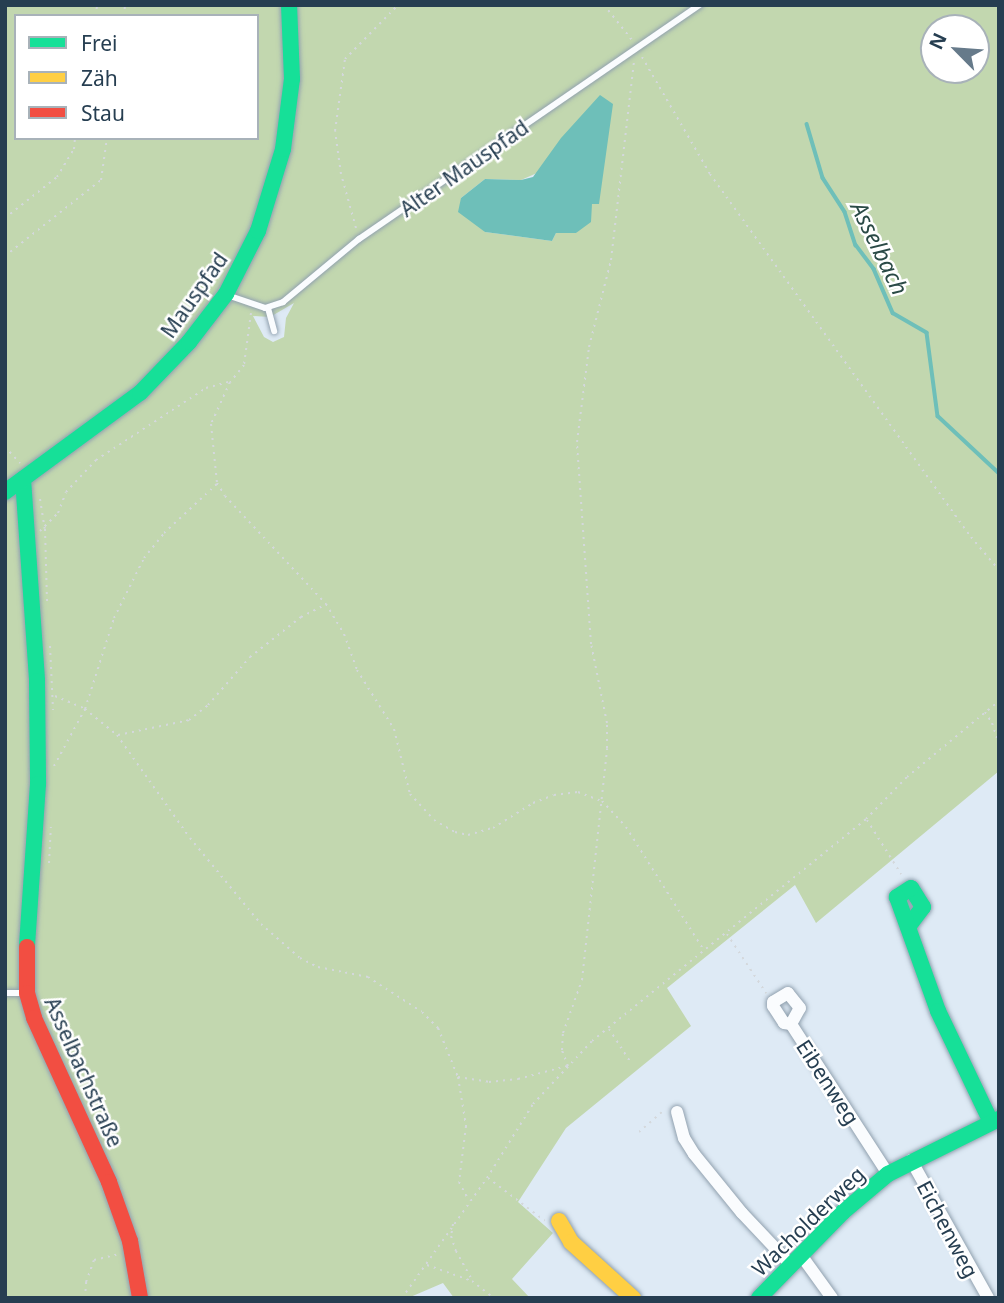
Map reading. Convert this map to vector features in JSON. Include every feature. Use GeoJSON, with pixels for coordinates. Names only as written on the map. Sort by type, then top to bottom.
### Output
{"type":"FeatureCollection","features":[{"type":"Feature","properties":{"kind":"street","name":"Mauspfad"},"geometry":{"type":"LineString","coordinates":[[5,492],[140,393],[189,342],[226,294],[258,231],[283,149],[292,79],[289,5]]}},
{"type":"Feature","properties":{"kind":"street","name":"Asselbachstraße"},"geometry":{"type":"LineString","coordinates":[[23,479],[29,534],[37,681],[38,783],[26,968],[27,993],[34,1018],[109,1182],[132,1251],[140,1298]]}},
{"type":"Feature","properties":{"kind":"street"},"geometry":{"type":"LineString","coordinates":[[908,889],[897,897],[938,1011],[995,1121]]}},
{"type":"Feature","properties":{"kind":"street","name":"Eibenweg"},"geometry":{"type":"LineString","coordinates":[[791,1024],[800,1008],[792,995],[784,994],[773,1002],[784,1023],[791,1024],[888,1174]]}},
{"type":"Feature","properties":{"kind":"street"},"geometry":{"type":"LineString","coordinates":[[671,1111],[694,1154],[742,1213],[796,1260],[832,1298]]}},
{"type":"Feature","properties":{"kind":"street","name":"Wacholderweg"},"geometry":{"type":"LineString","coordinates":[[759,1298],[844,1212],[888,1174],[911,1160],[995,1121]]}},
{"type":"Feature","properties":{"kind":"street","name":"Eichenweg"},"geometry":{"type":"LineString","coordinates":[[911,1160],[988,1298]]}},
{"type":"Feature","properties":{"kind":"street"},"geometry":{"type":"LineString","coordinates":[[559,1222],[571,1242],[633,1298]]}},
{"type":"Feature","properties":{"kind":"lane","name":"Alter Mauspfad"},"geometry":{"type":"LineString","coordinates":[[268,308],[293,295],[359,239],[428,194],[636,46],[700,5]]}},
{"type":"Feature","properties":{"kind":"lane"},"geometry":{"type":"LineString","coordinates":[[226,294],[252,306],[268,308],[274,331]]}},
{"type":"Feature","properties":{"kind":"lane"},"geometry":{"type":"LineString","coordinates":[[5,993],[27,993]]}},
{"type":"Feature","properties":{"kind":"path"},"geometry":{"type":"LineString","coordinates":[[359,239],[341,174],[335,131],[345,59],[398,5]]}},
{"type":"Feature","properties":{"kind":"path"},"geometry":{"type":"LineString","coordinates":[[604,5],[636,46],[710,174],[971,537],[999,570]]}},
{"type":"Feature","properties":{"kind":"path"},"geometry":{"type":"LineString","coordinates":[[568,1066],[562,1050],[563,1033],[582,980],[602,801],[607,723],[591,644],[577,442],[589,347],[611,260],[624,152],[626,110],[636,46]]}},
{"type":"Feature","properties":{"kind":"path"},"geometry":{"type":"LineString","coordinates":[[5,218],[57,177],[74,149],[75,140]]}},
{"type":"Feature","properties":{"kind":"path"},"geometry":{"type":"LineString","coordinates":[[5,256],[101,180],[107,140]]}},
{"type":"Feature","properties":{"kind":"path"},"geometry":{"type":"LineString","coordinates":[[252,306],[244,365],[230,382],[211,424],[217,484],[225,496],[326,604],[344,634],[357,670],[394,729],[410,794],[434,820],[455,832],[468,835],[493,828],[533,803],[554,795],[578,792],[602,801],[626,828],[703,949]]}},
{"type":"Feature","properties":{"kind":"path"},"geometry":{"type":"LineString","coordinates":[[5,542],[45,529],[58,513],[66,492],[96,460],[206,388],[230,382]]}},
{"type":"Feature","properties":{"kind":"path"},"geometry":{"type":"LineString","coordinates":[[5,447],[20,464],[23,479]]}},
{"type":"Feature","properties":{"kind":"path"},"geometry":{"type":"LineString","coordinates":[[54,766],[85,709],[114,618],[144,558],[164,533],[217,484]]}},
{"type":"Feature","properties":{"kind":"path"},"geometry":{"type":"LineString","coordinates":[[117,735],[137,733],[189,720],[208,705],[250,657],[301,617],[326,604]]}},
{"type":"Feature","properties":{"kind":"path"},"geometry":{"type":"LineString","coordinates":[[54,695],[85,709],[117,735],[190,838],[261,924],[300,958],[318,967],[368,977],[422,1012],[438,1028],[458,1077],[466,1126],[459,1182],[470,1202]]}},
{"type":"Feature","properties":{"kind":"path"},"geometry":{"type":"LineString","coordinates":[[402,1298],[453,1223],[488,1178],[533,1104],[568,1066],[608,1028],[703,949],[866,819],[907,777],[999,701]]}},
{"type":"Feature","properties":{"kind":"path"},"geometry":{"type":"LineString","coordinates":[[984,711],[992,723],[999,744]]}},
{"type":"Feature","properties":{"kind":"path"},"geometry":{"type":"LineString","coordinates":[[866,819],[908,889]]}},
{"type":"Feature","properties":{"kind":"path"},"geometry":{"type":"LineString","coordinates":[[726,933],[773,1002]]}},
{"type":"Feature","properties":{"kind":"path"},"geometry":{"type":"LineString","coordinates":[[608,1028],[630,1061]]}},
{"type":"Feature","properties":{"kind":"path"},"geometry":{"type":"LineString","coordinates":[[458,1077],[489,1082],[518,1079],[568,1066]]}},
{"type":"Feature","properties":{"kind":"path"},"geometry":{"type":"LineString","coordinates":[[639,1132],[671,1111]]}},
{"type":"Feature","properties":{"kind":"path"},"geometry":{"type":"LineString","coordinates":[[488,1178],[542,1219]]}},
{"type":"Feature","properties":{"kind":"path"},"geometry":{"type":"LineString","coordinates":[[453,1223],[451,1236],[472,1281]]}},
{"type":"Feature","properties":{"kind":"path"},"geometry":{"type":"LineString","coordinates":[[85,1298],[86,1282],[94,1260],[132,1251]]}},
{"type":"Feature","properties":{"kind":"path"},"geometry":{"type":"LineString","coordinates":[[425,1264],[472,1281],[494,1298]]}},
{"type":"Feature","properties":{"kind":"shaded area"},"geometry":{"type":"Polygon","coordinates":[[[5,5],[999,5],[999,771],[816,923],[795,885],[667,988],[691,1026],[566,1128],[518,1202],[553,1233],[512,1279],[530,1298],[454,1298],[443,1283],[408,1298],[5,1298],[5,5]],[[537,173],[521,180],[485,179],[461,198],[485,232],[552,241],[556,233],[576,233],[592,204],[599,204],[537,173]],[[294,303],[270,317],[253,316],[264,337],[273,342],[284,337],[286,318],[294,303]]]}},
{"type":"Feature","properties":{"kind":"shaded area"},"geometry":{"type":"Polygon","coordinates":[[[600,95],[613,104],[599,204],[592,204],[591,222],[576,233],[556,233],[552,241],[485,232],[458,212],[461,198],[485,179],[521,180],[533,177],[561,138],[600,95]]]}},
{"type":"Feature","properties":{"kind":"waterway","name":"Asselbach"},"geometry":{"type":"LineString","coordinates":[[807,124],[823,178],[845,212],[856,245],[874,269],[893,313],[927,333],[938,416],[999,473]]}},
{"type":"Feature","properties":{"kind":"traffic: fast"},"geometry":{"type":"LineString","coordinates":[[5,492],[140,393],[189,342],[226,294],[258,231],[283,149],[292,79],[289,5]]}},
{"type":"Feature","properties":{"kind":"traffic: fast"},"geometry":{"type":"LineString","coordinates":[[23,479],[37,681],[38,784],[27,947]]}},
{"type":"Feature","properties":{"kind":"traffic: fast"},"geometry":{"type":"LineString","coordinates":[[908,927],[923,907],[911,888],[897,897],[938,1011],[991,1122]]}},
{"type":"Feature","properties":{"kind":"traffic: fast"},"geometry":{"type":"LineString","coordinates":[[759,1298],[843,1212],[888,1174],[999,1119]]}},
{"type":"Feature","properties":{"kind":"traffic: slow"},"geometry":{"type":"LineString","coordinates":[[559,1221],[571,1242],[633,1298]]}},
{"type":"Feature","properties":{"kind":"traffic: jam"},"geometry":{"type":"LineString","coordinates":[[27,947],[27,993],[34,1018],[109,1182],[130,1241],[140,1298]]}}]}
